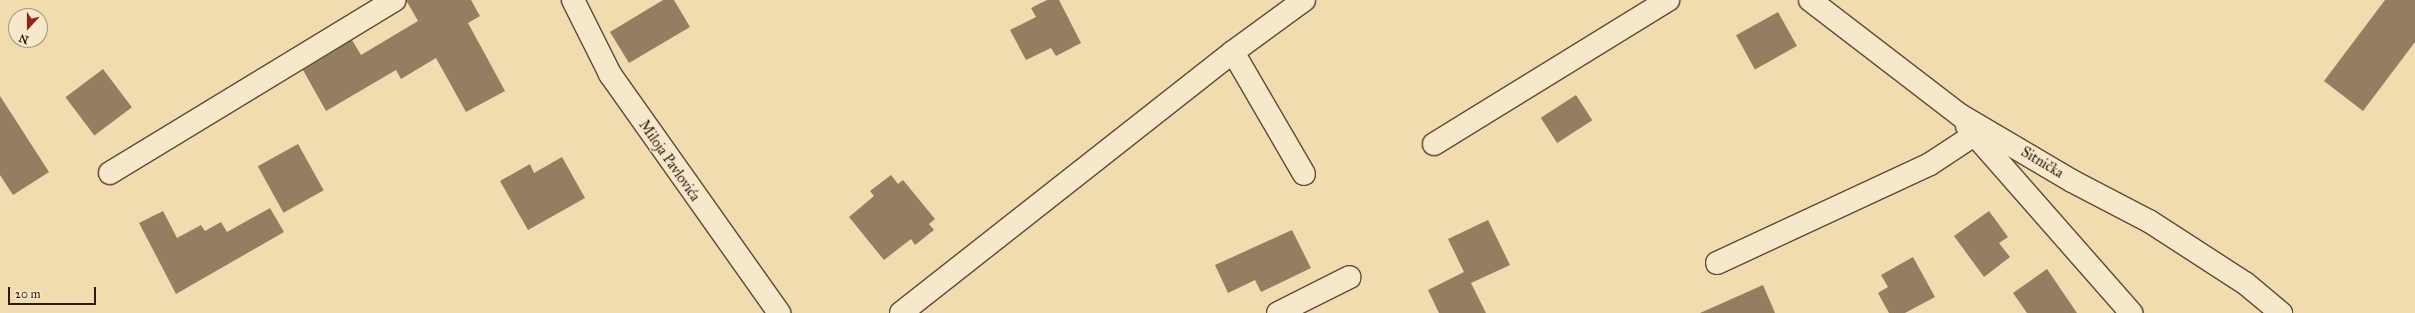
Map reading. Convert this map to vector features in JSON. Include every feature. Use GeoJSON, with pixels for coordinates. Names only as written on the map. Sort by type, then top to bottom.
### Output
{"type":"FeatureCollection","features":[{"type":"Feature","properties":{"kind":"street"},"geometry":{"type":"LineString","coordinates":[[110,173],[394,0]]}},
{"type":"Feature","properties":{"kind":"street","name":"Miloja Pavlovića"},"geometry":{"type":"LineString","coordinates":[[573,0],[610,74],[779,313]]}},
{"type":"Feature","properties":{"kind":"street"},"geometry":{"type":"LineString","coordinates":[[901,313],[1234,52],[1304,0]]}},
{"type":"Feature","properties":{"kind":"street"},"geometry":{"type":"LineString","coordinates":[[1434,144],[1668,0]]}},
{"type":"Feature","properties":{"kind":"street","name":"Sitnička"},"geometry":{"type":"LineString","coordinates":[[1810,0],[1960,115],[2072,181],[2149,221],[2244,283],[2281,313]]}},
{"type":"Feature","properties":{"kind":"street"},"geometry":{"type":"LineString","coordinates":[[1234,52],[1304,174]]}},
{"type":"Feature","properties":{"kind":"street"},"geometry":{"type":"LineString","coordinates":[[1960,115],[1974,134],[2131,313]]}},
{"type":"Feature","properties":{"kind":"street"},"geometry":{"type":"LineString","coordinates":[[1717,263],[1930,164],[1974,134]]}},
{"type":"Feature","properties":{"kind":"street"},"geometry":{"type":"LineString","coordinates":[[1278,313],[1350,277]]}},
{"type":"Feature","properties":{"kind":"building"},"geometry":{"type":"Polygon","coordinates":[[[406,0],[471,0],[480,16],[468,23],[505,91],[466,112],[436,58],[401,79],[396,70],[326,111],[303,70],[352,40],[361,55],[418,21],[406,0]]]}},
{"type":"Feature","properties":{"kind":"building"},"geometry":{"type":"Polygon","coordinates":[[[663,0],[674,0],[690,27],[629,63],[610,32],[663,0]]]}},
{"type":"Feature","properties":{"kind":"building"},"geometry":{"type":"Polygon","coordinates":[[[1047,0],[1059,0],[1081,43],[1056,56],[1051,48],[1026,60],[1010,30],[1036,17],[1031,8],[1047,0]]]}},
{"type":"Feature","properties":{"kind":"building"},"geometry":{"type":"Polygon","coordinates":[[[2385,0],[2415,0],[2415,42],[2363,111],[2324,81],[2385,0]]]}},
{"type":"Feature","properties":{"kind":"building"},"geometry":{"type":"Polygon","coordinates":[[[1778,12],[1797,46],[1755,69],[1736,35],[1778,12]]]}},
{"type":"Feature","properties":{"kind":"building"},"geometry":{"type":"Polygon","coordinates":[[[103,69],[132,107],[94,136],[65,97],[103,69]]]}},
{"type":"Feature","properties":{"kind":"building"},"geometry":{"type":"Polygon","coordinates":[[[1576,95],[1592,120],[1557,143],[1541,118],[1576,95]]]}},
{"type":"Feature","properties":{"kind":"building"},"geometry":{"type":"Polygon","coordinates":[[[0,96],[49,172],[13,195],[0,175],[0,96]]]}},
{"type":"Feature","properties":{"kind":"building"},"geometry":{"type":"Polygon","coordinates":[[[298,144],[324,190],[283,213],[258,166],[298,144]]]}},
{"type":"Feature","properties":{"kind":"building"},"geometry":{"type":"Polygon","coordinates":[[[562,157],[585,198],[528,230],[500,181],[530,164],[534,173],[562,157]]]}},
{"type":"Feature","properties":{"kind":"building"},"geometry":{"type":"Polygon","coordinates":[[[891,175],[898,184],[903,180],[935,219],[929,224],[934,230],[915,245],[911,239],[884,260],[849,217],[874,196],[870,191],[891,175]]]}},
{"type":"Feature","properties":{"kind":"building"},"geometry":{"type":"Polygon","coordinates":[[[270,208],[284,232],[176,294],[139,223],[163,211],[177,238],[201,225],[205,231],[221,222],[227,232],[270,208]]]}},
{"type":"Feature","properties":{"kind":"building"},"geometry":{"type":"Polygon","coordinates":[[[1989,211],[2008,237],[1999,243],[2010,257],[1984,277],[1954,236],[1989,211]]]}},
{"type":"Feature","properties":{"kind":"building"},"geometry":{"type":"Polygon","coordinates":[[[1488,220],[1510,265],[1471,283],[1486,313],[1439,313],[1428,290],[1464,272],[1448,239],[1488,220]]]}},
{"type":"Feature","properties":{"kind":"building"},"geometry":{"type":"Polygon","coordinates":[[[1292,230],[1311,268],[1261,292],[1255,280],[1228,293],[1215,265],[1292,230]]]}},
{"type":"Feature","properties":{"kind":"building"},"geometry":{"type":"Polygon","coordinates":[[[1913,257],[1935,297],[1905,313],[1889,313],[1878,293],[1888,287],[1881,275],[1913,257]]]}},
{"type":"Feature","properties":{"kind":"building"},"geometry":{"type":"Polygon","coordinates":[[[2047,269],[2077,313],[2027,313],[2013,293],[2047,269]]]}},
{"type":"Feature","properties":{"kind":"building"},"geometry":{"type":"Polygon","coordinates":[[[1763,285],[1775,313],[1700,313],[1763,285]]]}}]}
